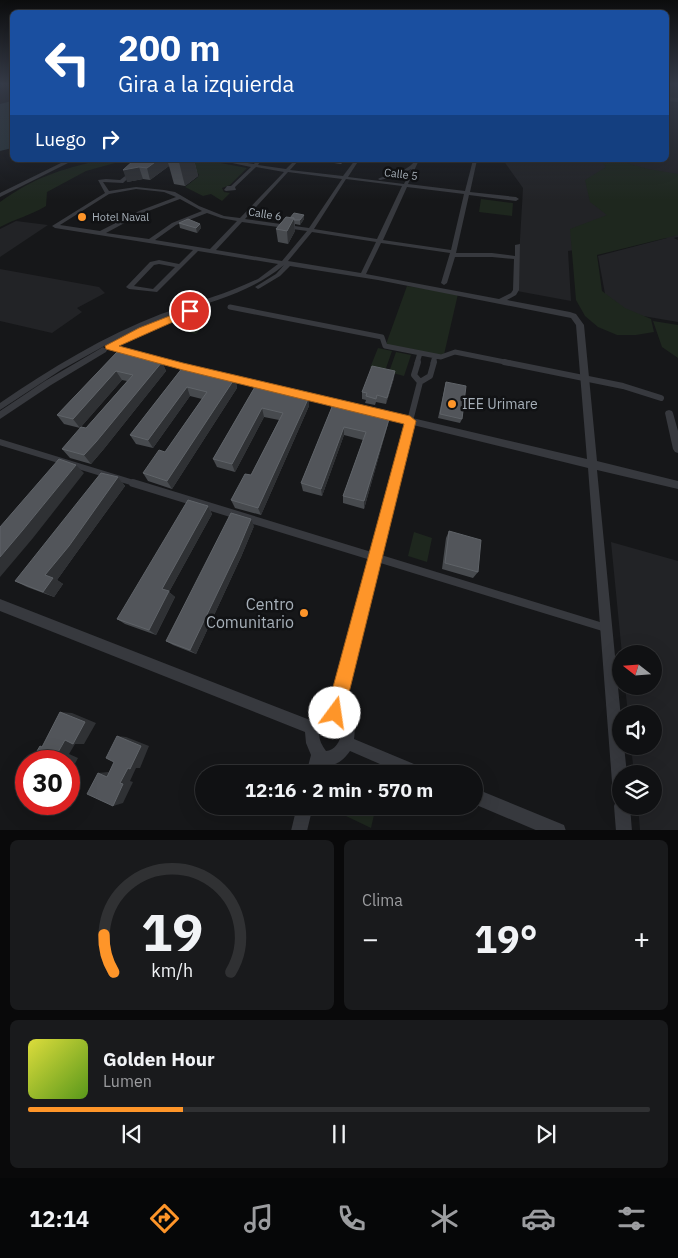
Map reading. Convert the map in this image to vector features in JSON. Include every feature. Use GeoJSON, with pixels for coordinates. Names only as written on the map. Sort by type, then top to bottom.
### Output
{"type":"FeatureCollection","features":[{"type":"Feature","properties":{"kind":"street"},"geometry":{"type":"LineString","coordinates":[[0,195],[67,162]]}},
{"type":"Feature","properties":{"kind":"street"},"geometry":{"type":"LineString","coordinates":[[44,173],[74,162]]}},
{"type":"Feature","properties":{"kind":"street","name":"Calle 5"},"geometry":{"type":"LineString","coordinates":[[231,162],[516,199]]}},
{"type":"Feature","properties":{"kind":"street"},"geometry":{"type":"LineString","coordinates":[[232,187],[259,162]]}},
{"type":"Feature","properties":{"kind":"street"},"geometry":{"type":"LineString","coordinates":[[264,162],[285,170]]}},
{"type":"Feature","properties":{"kind":"street"},"geometry":{"type":"LineString","coordinates":[[212,251],[285,170],[295,162]]}},
{"type":"Feature","properties":{"kind":"street"},"geometry":{"type":"LineString","coordinates":[[0,407],[68,363],[160,323],[255,288],[278,275],[355,162]]}},
{"type":"Feature","properties":{"kind":"street"},"geometry":{"type":"LineString","coordinates":[[360,180],[396,175],[416,162]]}},
{"type":"Feature","properties":{"kind":"street"},"geometry":{"type":"LineString","coordinates":[[364,273],[416,162]]}},
{"type":"Feature","properties":{"kind":"street"},"geometry":{"type":"LineString","coordinates":[[444,283],[475,162]]}},
{"type":"Feature","properties":{"kind":"street"},"geometry":{"type":"LineString","coordinates":[[108,192],[100,181],[121,182],[135,169]]}},
{"type":"Feature","properties":{"kind":"street","name":"Calle 6"},"geometry":{"type":"LineString","coordinates":[[101,233],[57,226],[56,224],[108,192],[136,188],[167,191],[206,211],[239,220],[452,254],[517,258]]}},
{"type":"Feature","properties":{"kind":"street"},"geometry":{"type":"LineString","coordinates":[[101,233],[141,212],[180,197]]}},
{"type":"Feature","properties":{"kind":"street"},"geometry":{"type":"LineString","coordinates":[[150,241],[174,224],[206,211]]}},
{"type":"Feature","properties":{"kind":"street"},"geometry":{"type":"LineString","coordinates":[[101,233],[287,262],[502,300],[568,314],[578,320],[594,465],[618,765]]}},
{"type":"Feature","properties":{"kind":"street"},"geometry":{"type":"LineString","coordinates":[[502,300],[514,294],[516,290],[518,245]]}},
{"type":"Feature","properties":{"kind":"street"},"geometry":{"type":"LineString","coordinates":[[180,266],[159,262],[152,263],[129,286],[155,291],[180,266],[198,248]]}},
{"type":"Feature","properties":{"kind":"street"},"geometry":{"type":"LineString","coordinates":[[230,307],[382,338],[385,346],[441,357],[455,352],[623,386],[661,398]]}},
{"type":"Feature","properties":{"kind":"street"},"geometry":{"type":"LineString","coordinates":[[0,416],[109,344],[183,366],[678,484]]}},
{"type":"Feature","properties":{"kind":"street"},"geometry":{"type":"LineString","coordinates":[[420,353],[414,375],[420,382]]}},
{"type":"Feature","properties":{"kind":"street"},"geometry":{"type":"LineString","coordinates":[[335,713],[420,382],[430,376],[435,356]]}},
{"type":"Feature","properties":{"kind":"street"},"geometry":{"type":"LineString","coordinates":[[669,413],[678,449]]}},
{"type":"Feature","properties":{"kind":"street"},"geometry":{"type":"LineString","coordinates":[[0,442],[607,628]]}},
{"type":"Feature","properties":{"kind":"street"},"geometry":{"type":"LineString","coordinates":[[0,606],[313,728]]}},
{"type":"Feature","properties":{"kind":"street"},"geometry":{"type":"LineString","coordinates":[[328,712],[335,713],[346,724],[347,743],[344,750],[332,758],[324,758],[313,745],[313,728],[322,715],[328,712]]}},
{"type":"Feature","properties":{"kind":"street"},"geometry":{"type":"LineString","coordinates":[[347,743],[400,765]]}},
{"type":"Feature","properties":{"kind":"street"},"geometry":{"type":"LineString","coordinates":[[316,765],[319,754]]}},
{"type":"Feature","properties":{"kind":"street"},"geometry":{"type":"LineString","coordinates":[[483,800],[558,830]]}},
{"type":"Feature","properties":{"kind":"street"},"geometry":{"type":"LineString","coordinates":[[299,830],[303,815]]}},
{"type":"Feature","properties":{"kind":"street"},"geometry":{"type":"LineString","coordinates":[[623,815],[624,830]]}},
{"type":"Feature","properties":{"kind":"shaded area"},"geometry":{"type":"Polygon","coordinates":[[[0,123],[10,123],[10,148],[0,151],[0,123]]]}},
{"type":"Feature","properties":{"kind":"shaded area"},"geometry":{"type":"Polygon","coordinates":[[[669,123],[678,123],[678,237],[674,238],[678,240],[678,322],[608,310],[598,256],[667,238],[645,239],[568,251],[571,301],[517,291],[523,188],[504,162],[669,162],[669,123]]]}},
{"type":"Feature","properties":{"kind":"shaded area"},"geometry":{"type":"Polygon","coordinates":[[[92,162],[119,162],[86,171],[47,192],[46,206],[0,227],[0,202],[36,180],[92,162]]]}},
{"type":"Feature","properties":{"kind":"shaded area"},"geometry":{"type":"Polygon","coordinates":[[[172,162],[216,162],[247,168],[230,185],[222,188],[224,192],[230,193],[222,201],[211,194],[203,196],[185,187],[198,177],[199,174],[172,162]]]}},
{"type":"Feature","properties":{"kind":"shaded area"},"geometry":{"type":"Polygon","coordinates":[[[602,162],[627,162],[648,169],[678,174],[678,235],[597,255],[602,291],[625,308],[651,319],[654,332],[636,335],[617,335],[598,327],[585,316],[576,300],[570,229],[607,215],[590,202],[585,180],[606,167],[602,162]]]}},
{"type":"Feature","properties":{"kind":"shaded area"},"geometry":{"type":"Polygon","coordinates":[[[481,199],[513,203],[512,216],[479,212],[481,199]]]}},
{"type":"Feature","properties":{"kind":"shaded area"},"geometry":{"type":"Polygon","coordinates":[[[16,221],[48,225],[0,257],[0,229],[16,221]]]}},
{"type":"Feature","properties":{"kind":"shaded area"},"geometry":{"type":"Polygon","coordinates":[[[0,269],[99,287],[105,293],[77,308],[82,312],[52,333],[0,321],[0,269]]]}},
{"type":"Feature","properties":{"kind":"shaded area"},"geometry":{"type":"Polygon","coordinates":[[[407,286],[458,294],[443,359],[385,347],[407,286]]]}},
{"type":"Feature","properties":{"kind":"shaded area"},"geometry":{"type":"Polygon","coordinates":[[[198,313],[211,316],[196,334],[183,331],[198,313]]]}},
{"type":"Feature","properties":{"kind":"shaded area"},"geometry":{"type":"Polygon","coordinates":[[[653,321],[678,325],[678,358],[662,347],[653,321]]]}},
{"type":"Feature","properties":{"kind":"shaded area"},"geometry":{"type":"Polygon","coordinates":[[[378,348],[392,351],[385,371],[370,368],[378,348]]]}},
{"type":"Feature","properties":{"kind":"shaded area"},"geometry":{"type":"Polygon","coordinates":[[[396,352],[411,355],[404,376],[389,372],[396,352]]]}},
{"type":"Feature","properties":{"kind":"shaded area"},"geometry":{"type":"Polygon","coordinates":[[[414,532],[432,538],[427,562],[408,556],[414,532]]]}},
{"type":"Feature","properties":{"kind":"shaded area"},"geometry":{"type":"Polygon","coordinates":[[[611,542],[678,561],[678,830],[640,830],[639,815],[662,815],[662,765],[633,765],[632,755],[662,755],[662,705],[627,705],[626,695],[662,695],[662,645],[621,645],[611,542]]]}},
{"type":"Feature","properties":{"kind":"shaded area"},"geometry":{"type":"Polygon","coordinates":[[[346,815],[374,815],[371,828],[346,815]]]}},
{"type":"Feature","properties":{"kind":"building"},"geometry":{"type":"Polygon","coordinates":[[[132,162],[155,162],[147,168],[139,167],[123,170],[132,162]]]}},
{"type":"Feature","properties":{"kind":"building"},"geometry":{"type":"Polygon","coordinates":[[[294,213],[304,215],[300,220],[294,220],[294,218],[290,218],[294,213]]]}},
{"type":"Feature","properties":{"kind":"building"},"geometry":{"type":"Polygon","coordinates":[[[286,217],[294,218],[287,231],[276,229],[286,217]]]}},
{"type":"Feature","properties":{"kind":"building"},"geometry":{"type":"Polygon","coordinates":[[[188,219],[200,224],[196,228],[179,223],[188,219]]]}},
{"type":"Feature","properties":{"kind":"building"},"geometry":{"type":"Polygon","coordinates":[[[118,351],[162,362],[84,455],[62,449],[81,427],[86,428],[133,375],[116,371],[73,419],[57,415],[118,351]]]}},
{"type":"Feature","properties":{"kind":"building"},"geometry":{"type":"Polygon","coordinates":[[[372,366],[395,371],[387,398],[377,395],[376,399],[366,396],[367,393],[362,392],[372,366]]]}},
{"type":"Feature","properties":{"kind":"building"},"geometry":{"type":"Polygon","coordinates":[[[183,367],[235,378],[167,481],[143,473],[159,450],[165,452],[207,392],[187,387],[148,440],[130,435],[183,367]]]}},
{"type":"Feature","properties":{"kind":"building","name":"IEE Urimare"},"geometry":{"type":"Polygon","coordinates":[[[446,382],[466,386],[462,419],[440,414],[446,382]]]}},
{"type":"Feature","properties":{"kind":"building"},"geometry":{"type":"Polygon","coordinates":[[[256,385],[309,397],[258,508],[231,500],[245,474],[251,475],[283,413],[262,408],[232,464],[213,459],[256,385]]]}},
{"type":"Feature","properties":{"kind":"building"},"geometry":{"type":"Polygon","coordinates":[[[334,402],[390,416],[364,501],[343,496],[366,432],[344,427],[321,489],[301,483],[334,402]]]}},
{"type":"Feature","properties":{"kind":"building"},"geometry":{"type":"Polygon","coordinates":[[[59,459],[76,465],[0,557],[0,527],[59,459]]]}},
{"type":"Feature","properties":{"kind":"building"},"geometry":{"type":"Polygon","coordinates":[[[101,473],[118,477],[69,546],[45,575],[53,578],[43,592],[15,581],[101,473]]]}},
{"type":"Feature","properties":{"kind":"building"},"geometry":{"type":"Polygon","coordinates":[[[188,500],[208,506],[162,589],[169,591],[149,630],[117,619],[188,500]]]}},
{"type":"Feature","properties":{"kind":"building"},"geometry":{"type":"Polygon","coordinates":[[[231,513],[251,519],[190,650],[166,641],[231,513]]]}},
{"type":"Feature","properties":{"kind":"building"},"geometry":{"type":"Polygon","coordinates":[[[449,531],[481,540],[478,572],[445,563],[449,531]]]}},
{"type":"Feature","properties":{"kind":"building"},"geometry":{"type":"Polygon","coordinates":[[[60,712],[85,722],[73,744],[65,740],[59,750],[38,750],[40,746],[42,747],[60,712]]]}},
{"type":"Feature","properties":{"kind":"building"},"geometry":{"type":"Polygon","coordinates":[[[117,736],[141,746],[130,769],[128,768],[120,783],[123,784],[113,806],[87,794],[98,773],[107,777],[114,762],[106,758],[117,736]]]}},
{"type":"Feature","properties":{"kind":"place","name":"Hotel Naval"},"geometry":{"type":"Point","coordinates":[82,217]}},
{"type":"Feature","properties":{"kind":"place","name":"IEE Urimare"},"geometry":{"type":"Point","coordinates":[452,404]}},
{"type":"Feature","properties":{"kind":"place","name":"Centro Comunitario"},"geometry":{"type":"Point","coordinates":[304,613]}},
{"type":"Feature","properties":{"kind":"route"},"geometry":{"type":"LineString","coordinates":[[190,311],[142,330],[110,346],[252,384],[410,421],[335,713]]}}]}
